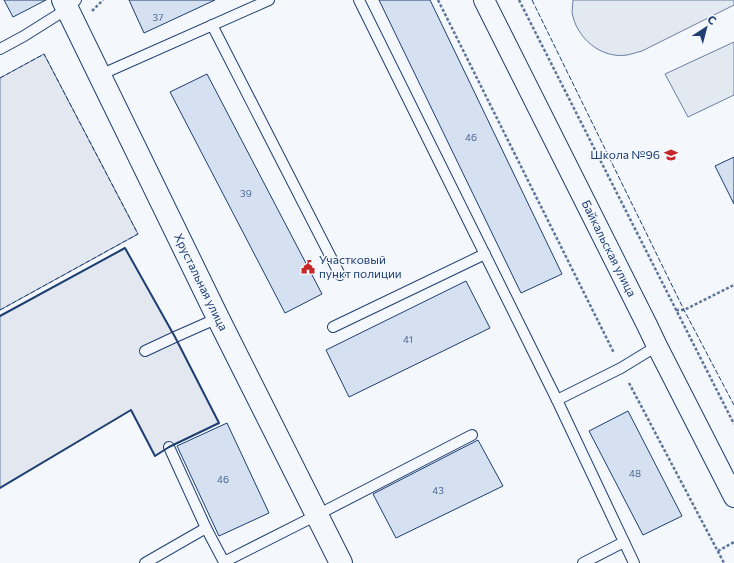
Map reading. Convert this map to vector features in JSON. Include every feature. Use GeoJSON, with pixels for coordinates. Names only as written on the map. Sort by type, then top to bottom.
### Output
{"type":"FeatureCollection","features":[{"type":"Feature","properties":{"kind":"street","name":"Байкальская улица"},"geometry":{"type":"LineString","coordinates":[[484,0],[647,325],[656,346],[734,498]]}},
{"type":"Feature","properties":{"kind":"street","name":"Хрустальная улица"},"geometry":{"type":"LineString","coordinates":[[69,3],[100,75],[218,318],[341,563]]}},
{"type":"Feature","properties":{"kind":"lane"},"geometry":{"type":"LineString","coordinates":[[100,75],[268,0]]}},
{"type":"Feature","properties":{"kind":"lane"},"geometry":{"type":"LineString","coordinates":[[359,0],[557,400],[634,563]]}},
{"type":"Feature","properties":{"kind":"lane"},"geometry":{"type":"LineString","coordinates":[[0,49],[24,36],[69,3]]}},
{"type":"Feature","properties":{"kind":"lane"},"geometry":{"type":"LineString","coordinates":[[212,25],[340,275]]}},
{"type":"Feature","properties":{"kind":"lane"},"geometry":{"type":"LineString","coordinates":[[333,327],[485,254]]}},
{"type":"Feature","properties":{"kind":"lane"},"geometry":{"type":"LineString","coordinates":[[145,351],[218,318]]}},
{"type":"Feature","properties":{"kind":"lane"},"geometry":{"type":"LineString","coordinates":[[557,400],[621,368],[656,346]]}},
{"type":"Feature","properties":{"kind":"lane"},"geometry":{"type":"LineString","coordinates":[[169,447],[223,562],[472,435]]}},
{"type":"Feature","properties":{"kind":"lane"},"geometry":{"type":"LineString","coordinates":[[145,563],[206,528]]}},
{"type":"Feature","properties":{"kind":"lane"},"geometry":{"type":"LineString","coordinates":[[583,563],[624,542]]}},
{"type":"Feature","properties":{"kind":"path"},"geometry":{"type":"LineString","coordinates":[[438,0],[621,368],[724,563]]}},
{"type":"Feature","properties":{"kind":"path"},"geometry":{"type":"LineString","coordinates":[[519,0],[734,424]]}},
{"type":"Feature","properties":{"kind":"path"},"geometry":{"type":"LineString","coordinates":[[676,310],[684,310],[734,285]]}},
{"type":"Feature","properties":{"kind":"path"},"geometry":{"type":"LineString","coordinates":[[718,551],[734,542]]}},
{"type":"Feature","properties":{"kind":"shaded area"},"geometry":{"type":"Polygon","coordinates":[[[573,0],[734,0],[734,5],[642,51],[627,55],[617,55],[608,54],[599,50],[584,38],[574,21],[572,12],[573,0]]]}},
{"type":"Feature","properties":{"kind":"shaded area"},"geometry":{"type":"Polygon","coordinates":[[[734,42],[734,95],[688,117],[665,74],[734,42]]]}},
{"type":"Feature","properties":{"kind":"shaded area"},"geometry":{"type":"Polygon","coordinates":[[[44,54],[138,234],[0,310],[0,78],[44,54]]]}},
{"type":"Feature","properties":{"kind":"shaded area"},"geometry":{"type":"Polygon","coordinates":[[[125,248],[175,337],[219,423],[169,447],[155,456],[131,410],[0,488],[0,316],[125,248]]]}},
{"type":"Feature","properties":{"kind":"building"},"geometry":{"type":"Polygon","coordinates":[[[4,0],[46,0],[13,17],[4,0]]]}},
{"type":"Feature","properties":{"kind":"building"},"geometry":{"type":"Polygon","coordinates":[[[129,0],[215,0],[144,33],[129,0]]]}},
{"type":"Feature","properties":{"kind":"building"},"geometry":{"type":"Polygon","coordinates":[[[379,0],[430,0],[562,274],[521,293],[379,0]]]}},
{"type":"Feature","properties":{"kind":"building"},"geometry":{"type":"Polygon","coordinates":[[[207,74],[322,294],[285,313],[170,92],[207,74]]]}},
{"type":"Feature","properties":{"kind":"building"},"geometry":{"type":"Polygon","coordinates":[[[734,157],[734,204],[715,166],[734,157]]]}},
{"type":"Feature","properties":{"kind":"building"},"geometry":{"type":"Polygon","coordinates":[[[466,281],[490,328],[349,397],[326,350],[466,281]]]}},
{"type":"Feature","properties":{"kind":"building"},"geometry":{"type":"Polygon","coordinates":[[[628,411],[682,516],[643,535],[589,431],[628,411]]]}},
{"type":"Feature","properties":{"kind":"building"},"geometry":{"type":"Polygon","coordinates":[[[227,423],[269,513],[219,536],[177,446],[227,423]]]}},
{"type":"Feature","properties":{"kind":"building"},"geometry":{"type":"Polygon","coordinates":[[[478,440],[503,486],[396,538],[373,494],[478,440]]]}},
{"type":"Feature","properties":{"kind":"fence"},"geometry":{"type":"LineString","coordinates":[[532,0],[684,310],[734,405]]}},
{"type":"Feature","properties":{"kind":"fence"},"geometry":{"type":"LineString","coordinates":[[0,78],[44,54],[138,234],[0,310]]}},
{"type":"Feature","properties":{"kind":"wall"},"geometry":{"type":"LineString","coordinates":[[0,316],[125,248],[175,337],[219,423],[169,447],[155,456],[131,410],[0,488]]}},
{"type":"Feature","properties":{"kind":"place","name":"Школа №96"},"geometry":{"type":"Point","coordinates":[671,155]}},
{"type":"Feature","properties":{"kind":"place","name":"Участковый пункт полиции"},"geometry":{"type":"Point","coordinates":[308,267]}}]}
